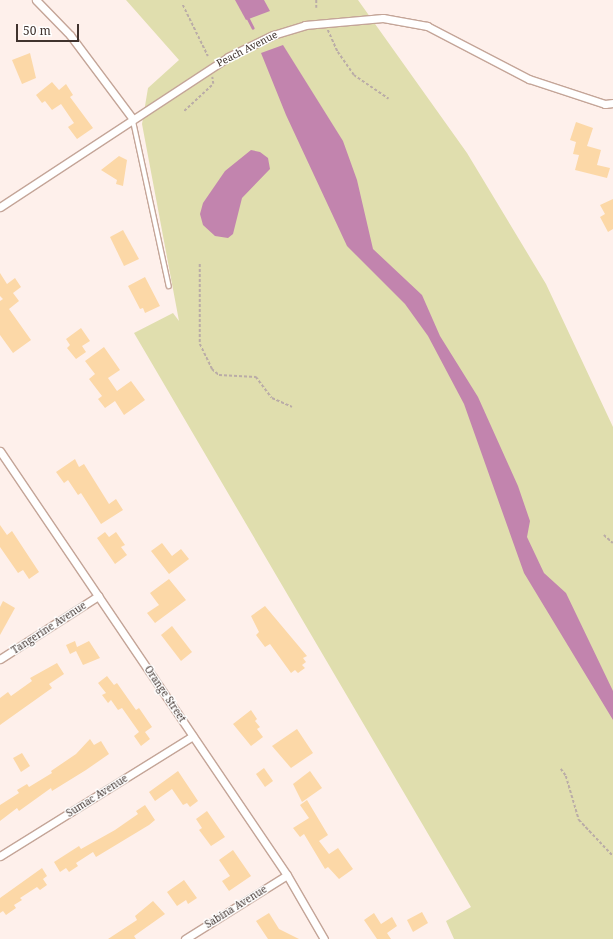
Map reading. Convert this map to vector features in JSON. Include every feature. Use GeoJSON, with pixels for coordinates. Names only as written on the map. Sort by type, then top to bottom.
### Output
{"type":"FeatureCollection","features":[{"type":"Feature","properties":{"kind":"street"},"geometry":{"type":"LineString","coordinates":[[36,0],[70,35],[132,118]]}},
{"type":"Feature","properties":{"kind":"street","name":"Peach Avenue"},"geometry":{"type":"LineString","coordinates":[[0,207],[132,118],[228,57],[272,35],[305,25],[383,18],[427,26],[529,79],[605,104],[613,103]]}},
{"type":"Feature","properties":{"kind":"street","name":"Orange Street"},"geometry":{"type":"LineString","coordinates":[[0,451],[287,875],[324,939]]}},
{"type":"Feature","properties":{"kind":"street","name":"Tangerine Avenue"},"geometry":{"type":"LineString","coordinates":[[0,659],[98,596]]}},
{"type":"Feature","properties":{"kind":"street","name":"Sumac Avenue"},"geometry":{"type":"LineString","coordinates":[[0,856],[193,736]]}},
{"type":"Feature","properties":{"kind":"street","name":"Sabina Avenue"},"geometry":{"type":"LineString","coordinates":[[185,939],[287,875]]}},
{"type":"Feature","properties":{"kind":"lane"},"geometry":{"type":"LineString","coordinates":[[132,118],[170,286]]}},
{"type":"Feature","properties":{"kind":"path"},"geometry":{"type":"LineString","coordinates":[[316,0],[316,8]]}},
{"type":"Feature","properties":{"kind":"path"},"geometry":{"type":"LineString","coordinates":[[183,5],[208,56]]}},
{"type":"Feature","properties":{"kind":"path"},"geometry":{"type":"LineString","coordinates":[[327,28],[338,52],[354,75],[390,99]]}},
{"type":"Feature","properties":{"kind":"path"},"geometry":{"type":"LineString","coordinates":[[184,111],[213,84],[211,74]]}},
{"type":"Feature","properties":{"kind":"path"},"geometry":{"type":"LineString","coordinates":[[200,264],[200,344],[212,369],[219,375],[256,377],[272,398],[292,407]]}},
{"type":"Feature","properties":{"kind":"path"},"geometry":{"type":"LineString","coordinates":[[604,535],[613,543]]}},
{"type":"Feature","properties":{"kind":"path"},"geometry":{"type":"LineString","coordinates":[[561,769],[566,776],[579,820],[613,856]]}},
{"type":"Feature","properties":{"kind":"shaded area"},"geometry":{"type":"Polygon","coordinates":[[[126,0],[358,0],[467,153],[546,284],[613,427],[613,939],[454,939],[446,921],[471,907],[134,333],[173,313],[179,321],[142,124],[148,88],[179,60],[126,0]]]}},
{"type":"Feature","properties":{"kind":"shaded area"},"geometry":{"type":"Polygon","coordinates":[[[235,0],[264,0],[270,11],[246,20],[235,0]]]}},
{"type":"Feature","properties":{"kind":"shaded area"},"geometry":{"type":"Polygon","coordinates":[[[283,45],[343,141],[357,180],[373,249],[422,295],[440,336],[478,397],[518,486],[530,521],[527,537],[544,573],[566,593],[613,691],[613,720],[524,573],[464,404],[428,336],[405,304],[347,246],[286,115],[261,53],[283,45]]]}},
{"type":"Feature","properties":{"kind":"shaded area"},"geometry":{"type":"Polygon","coordinates":[[[251,150],[260,152],[268,158],[270,169],[242,198],[233,234],[228,238],[215,236],[203,225],[200,214],[203,203],[225,171],[251,150]]]}},
{"type":"Feature","properties":{"kind":"building"},"geometry":{"type":"Polygon","coordinates":[[[30,53],[36,78],[22,84],[12,60],[30,53]]]}},
{"type":"Feature","properties":{"kind":"building"},"geometry":{"type":"Polygon","coordinates":[[[52,82],[59,90],[66,84],[73,95],[70,97],[93,128],[77,139],[68,127],[74,123],[61,104],[52,110],[45,101],[42,103],[36,95],[52,82]]]}},
{"type":"Feature","properties":{"kind":"building"},"geometry":{"type":"Polygon","coordinates":[[[576,122],[593,128],[587,146],[601,150],[597,165],[610,168],[607,178],[575,170],[579,155],[573,154],[576,142],[570,140],[576,122]]]}},
{"type":"Feature","properties":{"kind":"building"},"geometry":{"type":"Polygon","coordinates":[[[119,156],[127,160],[123,186],[116,184],[117,180],[101,170],[119,156]]]}},
{"type":"Feature","properties":{"kind":"building"},"geometry":{"type":"Polygon","coordinates":[[[613,199],[613,229],[608,232],[600,217],[605,214],[600,205],[613,199]]]}},
{"type":"Feature","properties":{"kind":"building"},"geometry":{"type":"Polygon","coordinates":[[[123,230],[139,259],[124,266],[110,237],[123,230]]]}},
{"type":"Feature","properties":{"kind":"building"},"geometry":{"type":"Polygon","coordinates":[[[0,273],[7,284],[15,278],[21,287],[13,293],[19,301],[9,309],[31,340],[13,353],[0,335],[0,301],[3,299],[0,296],[0,273]]]}},
{"type":"Feature","properties":{"kind":"building"},"geometry":{"type":"Polygon","coordinates":[[[145,277],[160,306],[145,313],[143,308],[140,309],[128,286],[145,277]]]}},
{"type":"Feature","properties":{"kind":"building"},"geometry":{"type":"Polygon","coordinates":[[[81,328],[90,341],[82,346],[86,352],[76,359],[67,348],[70,345],[66,339],[81,328]]]}},
{"type":"Feature","properties":{"kind":"building"},"geometry":{"type":"Polygon","coordinates":[[[104,347],[120,370],[108,378],[117,391],[131,381],[145,400],[124,415],[115,401],[105,408],[98,399],[102,396],[89,379],[95,374],[85,361],[104,347]]]}},
{"type":"Feature","properties":{"kind":"building"},"geometry":{"type":"Polygon","coordinates":[[[75,459],[79,467],[84,464],[109,504],[116,499],[123,510],[101,524],[81,493],[78,495],[68,480],[64,483],[56,472],[75,459]]]}},
{"type":"Feature","properties":{"kind":"building"},"geometry":{"type":"Polygon","coordinates":[[[0,525],[7,535],[12,531],[39,572],[29,579],[23,570],[18,573],[0,547],[0,525]]]}},
{"type":"Feature","properties":{"kind":"building"},"geometry":{"type":"Polygon","coordinates":[[[105,532],[109,537],[116,532],[125,545],[121,547],[127,555],[115,564],[97,538],[105,532]]]}},
{"type":"Feature","properties":{"kind":"building"},"geometry":{"type":"Polygon","coordinates":[[[162,543],[172,556],[181,549],[189,559],[169,574],[151,551],[162,543]]]}},
{"type":"Feature","properties":{"kind":"building"},"geometry":{"type":"Polygon","coordinates":[[[169,579],[186,600],[155,623],[147,613],[159,605],[150,593],[169,579]]]}},
{"type":"Feature","properties":{"kind":"building"},"geometry":{"type":"Polygon","coordinates":[[[3,601],[15,608],[0,635],[0,607],[3,601]]]}},
{"type":"Feature","properties":{"kind":"building"},"geometry":{"type":"Polygon","coordinates":[[[265,606],[307,656],[303,658],[306,662],[302,665],[305,668],[298,673],[295,670],[291,673],[270,644],[265,647],[256,635],[259,632],[251,616],[265,606]]]}},
{"type":"Feature","properties":{"kind":"building"},"geometry":{"type":"Polygon","coordinates":[[[172,626],[192,652],[181,661],[161,635],[172,626]]]}},
{"type":"Feature","properties":{"kind":"building"},"geometry":{"type":"Polygon","coordinates":[[[75,641],[77,647],[89,641],[100,658],[83,665],[76,651],[70,654],[66,645],[75,641]]]}},
{"type":"Feature","properties":{"kind":"building"},"geometry":{"type":"Polygon","coordinates":[[[57,663],[64,674],[49,684],[52,688],[0,725],[0,698],[8,692],[11,696],[32,681],[30,678],[57,663]]]}},
{"type":"Feature","properties":{"kind":"building"},"geometry":{"type":"Polygon","coordinates":[[[107,676],[114,685],[117,683],[136,710],[139,708],[152,727],[145,732],[150,739],[141,746],[134,736],[139,732],[122,708],[118,710],[111,700],[108,703],[102,695],[106,693],[98,683],[107,676]]]}},
{"type":"Feature","properties":{"kind":"building"},"geometry":{"type":"Polygon","coordinates":[[[251,710],[257,719],[255,721],[260,727],[257,729],[263,737],[251,746],[233,724],[251,710]]]}},
{"type":"Feature","properties":{"kind":"building"},"geometry":{"type":"Polygon","coordinates":[[[297,729],[313,753],[291,768],[272,746],[297,729]]]}},
{"type":"Feature","properties":{"kind":"building"},"geometry":{"type":"Polygon","coordinates":[[[90,739],[94,745],[101,741],[109,754],[52,791],[51,788],[19,811],[17,808],[0,821],[0,805],[19,793],[17,790],[27,784],[29,787],[52,773],[51,771],[76,754],[90,739]]]}},
{"type":"Feature","properties":{"kind":"building"},"geometry":{"type":"Polygon","coordinates":[[[22,753],[30,766],[21,772],[13,758],[22,753]]]}},
{"type":"Feature","properties":{"kind":"building"},"geometry":{"type":"Polygon","coordinates":[[[264,768],[273,781],[265,787],[256,774],[264,768]]]}},
{"type":"Feature","properties":{"kind":"building"},"geometry":{"type":"Polygon","coordinates":[[[178,771],[198,801],[190,807],[187,803],[183,805],[172,789],[155,801],[149,792],[178,771]]]}},
{"type":"Feature","properties":{"kind":"building"},"geometry":{"type":"Polygon","coordinates":[[[310,771],[322,788],[302,802],[293,784],[310,771]]]}},
{"type":"Feature","properties":{"kind":"building"},"geometry":{"type":"Polygon","coordinates":[[[307,800],[328,835],[319,841],[329,854],[338,848],[353,869],[339,879],[328,867],[325,869],[304,834],[300,837],[293,828],[309,818],[300,805],[307,800]]]}},
{"type":"Feature","properties":{"kind":"building"},"geometry":{"type":"Polygon","coordinates":[[[145,805],[155,820],[149,825],[96,857],[93,852],[76,863],[78,866],[69,872],[66,868],[60,872],[54,862],[79,846],[81,849],[115,830],[138,814],[136,811],[145,805]]]}},
{"type":"Feature","properties":{"kind":"building"},"geometry":{"type":"Polygon","coordinates":[[[207,811],[225,837],[211,846],[199,830],[202,828],[196,819],[207,811]]]}},
{"type":"Feature","properties":{"kind":"building"},"geometry":{"type":"Polygon","coordinates":[[[233,850],[251,876],[229,891],[222,881],[230,876],[219,860],[233,850]]]}},
{"type":"Feature","properties":{"kind":"building"},"geometry":{"type":"Polygon","coordinates":[[[42,868],[47,876],[43,879],[47,885],[40,890],[37,887],[20,898],[22,900],[14,905],[16,908],[6,915],[3,911],[0,913],[0,898],[42,868]]]}},
{"type":"Feature","properties":{"kind":"building"},"geometry":{"type":"Polygon","coordinates":[[[184,880],[197,898],[188,904],[186,900],[177,906],[167,892],[184,880]]]}},
{"type":"Feature","properties":{"kind":"building"},"geometry":{"type":"Polygon","coordinates":[[[153,901],[165,914],[134,936],[136,939],[108,939],[137,920],[135,916],[153,901]]]}},
{"type":"Feature","properties":{"kind":"building"},"geometry":{"type":"Polygon","coordinates":[[[422,912],[428,923],[413,932],[407,920],[422,912]]]}},
{"type":"Feature","properties":{"kind":"building"},"geometry":{"type":"Polygon","coordinates":[[[269,913],[279,929],[299,939],[268,939],[256,921],[269,913]]]}},
{"type":"Feature","properties":{"kind":"building"},"geometry":{"type":"Polygon","coordinates":[[[374,913],[381,924],[392,917],[397,926],[387,933],[391,939],[377,939],[364,920],[374,913]]]}},
{"type":"Feature","properties":{"kind":"waterway"},"geometry":{"type":"LineString","coordinates":[[247,16],[253,28]]}}]}
